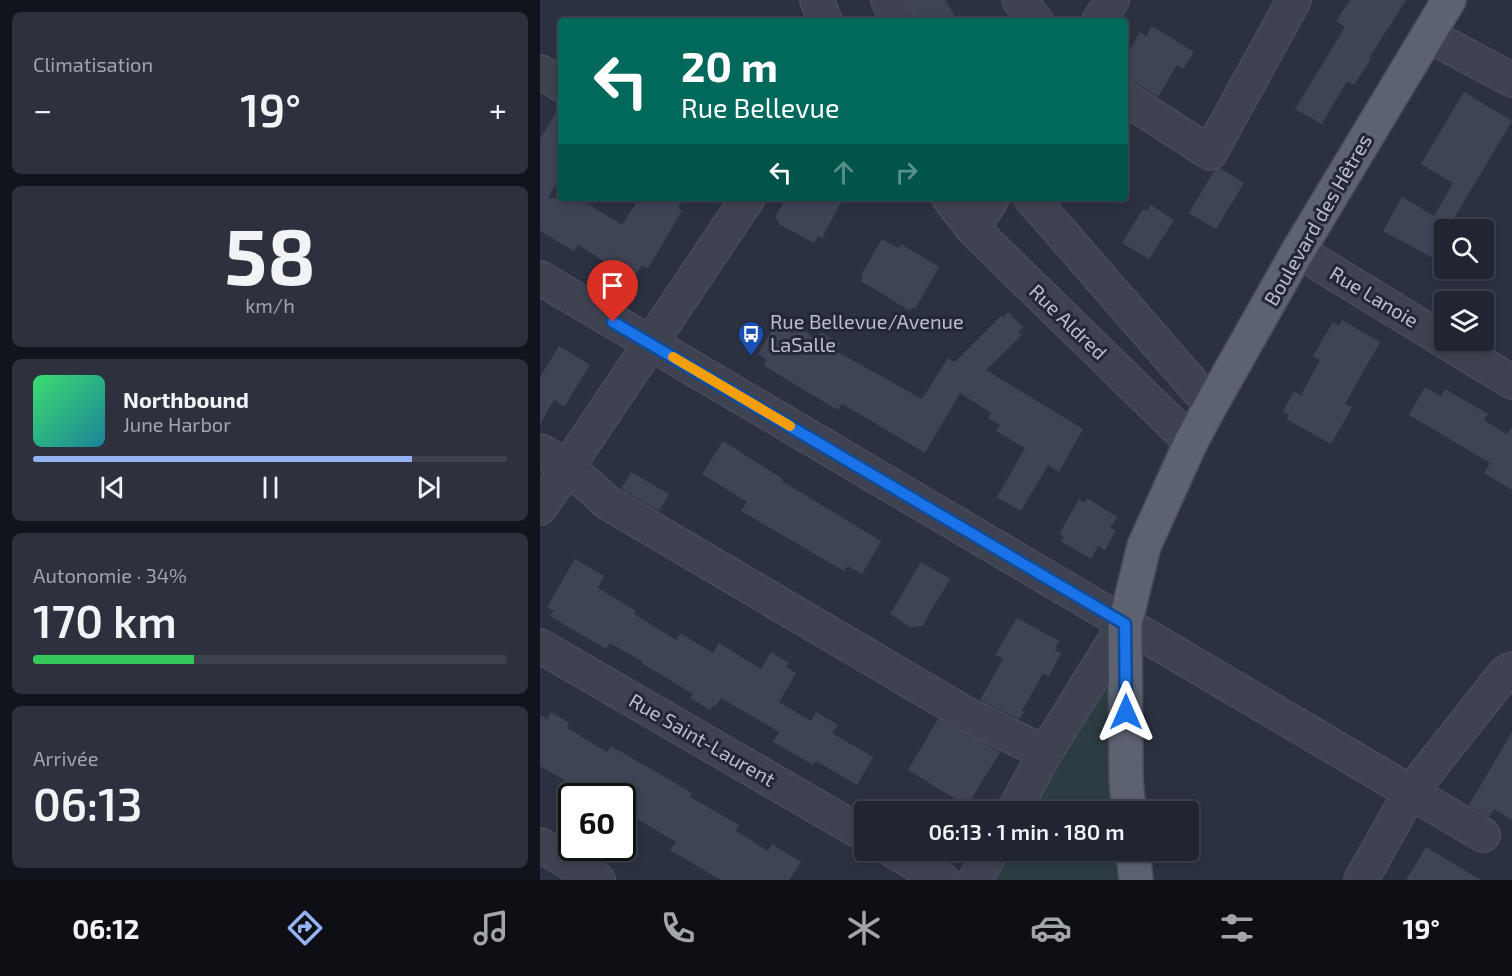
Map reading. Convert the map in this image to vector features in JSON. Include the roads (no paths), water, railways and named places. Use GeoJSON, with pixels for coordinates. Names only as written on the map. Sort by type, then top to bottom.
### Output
{"type":"FeatureCollection","features":[{"type":"Feature","properties":{"kind":"main road","name":"Boulevard des Hêtres"},"geometry":{"type":"LineString","coordinates":[[1129,801],[1126,778],[1125,624],[1144,546],[1191,442],[1211,405],[1298,251],[1449,0]]}},
{"type":"Feature","properties":{"kind":"main road"},"geometry":{"type":"LineString","coordinates":[[1134,861],[1136,880]]}},
{"type":"Feature","properties":{"kind":"street"},"geometry":{"type":"LineString","coordinates":[[817,0],[824,18]]}},
{"type":"Feature","properties":{"kind":"street"},"geometry":{"type":"LineString","coordinates":[[832,18],[837,0]]}},
{"type":"Feature","properties":{"kind":"street"},"geometry":{"type":"LineString","coordinates":[[888,0],[897,18]]}},
{"type":"Feature","properties":{"kind":"street"},"geometry":{"type":"LineString","coordinates":[[1019,0],[1034,18]]}},
{"type":"Feature","properties":{"kind":"street"},"geometry":{"type":"LineString","coordinates":[[1101,18],[1112,0]]}},
{"type":"Feature","properties":{"kind":"street"},"geometry":{"type":"LineString","coordinates":[[1128,100],[1210,153],[1294,0]]}},
{"type":"Feature","properties":{"kind":"street"},"geometry":{"type":"LineString","coordinates":[[1428,34],[1512,80]]}},
{"type":"Feature","properties":{"kind":"street"},"geometry":{"type":"LineString","coordinates":[[540,72],[558,82]]}},
{"type":"Feature","properties":{"kind":"street"},"geometry":{"type":"LineString","coordinates":[[540,508],[554,459],[650,344],[746,201]]}},
{"type":"Feature","properties":{"kind":"street","name":"Rue Aldred"},"geometry":{"type":"LineString","coordinates":[[951,201],[973,229],[1191,442]]}},
{"type":"Feature","properties":{"kind":"street"},"geometry":{"type":"LineString","coordinates":[[973,229],[990,201]]}},
{"type":"Feature","properties":{"kind":"street"},"geometry":{"type":"LineString","coordinates":[[1034,201],[1211,405]]}},
{"type":"Feature","properties":{"kind":"street","name":"Rue Lanoie"},"geometry":{"type":"LineString","coordinates":[[1298,251],[1512,382]]}},
{"type":"Feature","properties":{"kind":"street"},"geometry":{"type":"LineString","coordinates":[[540,278],[1483,836]]}},
{"type":"Feature","properties":{"kind":"street"},"geometry":{"type":"LineString","coordinates":[[554,459],[608,503],[966,714],[1045,753]]}},
{"type":"Feature","properties":{"kind":"street"},"geometry":{"type":"LineString","coordinates":[[1019,801],[1045,753],[1125,624]]}},
{"type":"Feature","properties":{"kind":"street","name":"Rue Saint-Laurent"},"geometry":{"type":"LineString","coordinates":[[540,646],[854,828]]}},
{"type":"Feature","properties":{"kind":"street"},"geometry":{"type":"LineString","coordinates":[[1361,880],[1410,793],[1505,673],[1512,669]]}},
{"type":"Feature","properties":{"kind":"street"},"geometry":{"type":"LineString","coordinates":[[540,845],[598,880]]}},
{"type":"Feature","properties":{"kind":"street"},"geometry":{"type":"LineString","coordinates":[[911,861],[943,880]]}},
{"type":"Feature","properties":{"kind":"street"},"geometry":{"type":"LineString","coordinates":[[975,880],[986,861]]}},
{"type":"Feature","properties":{"kind":"place","name":"Rue Bellevue/Avenue LaSalle"},"geometry":{"type":"Point","coordinates":[751,357]}}]}
